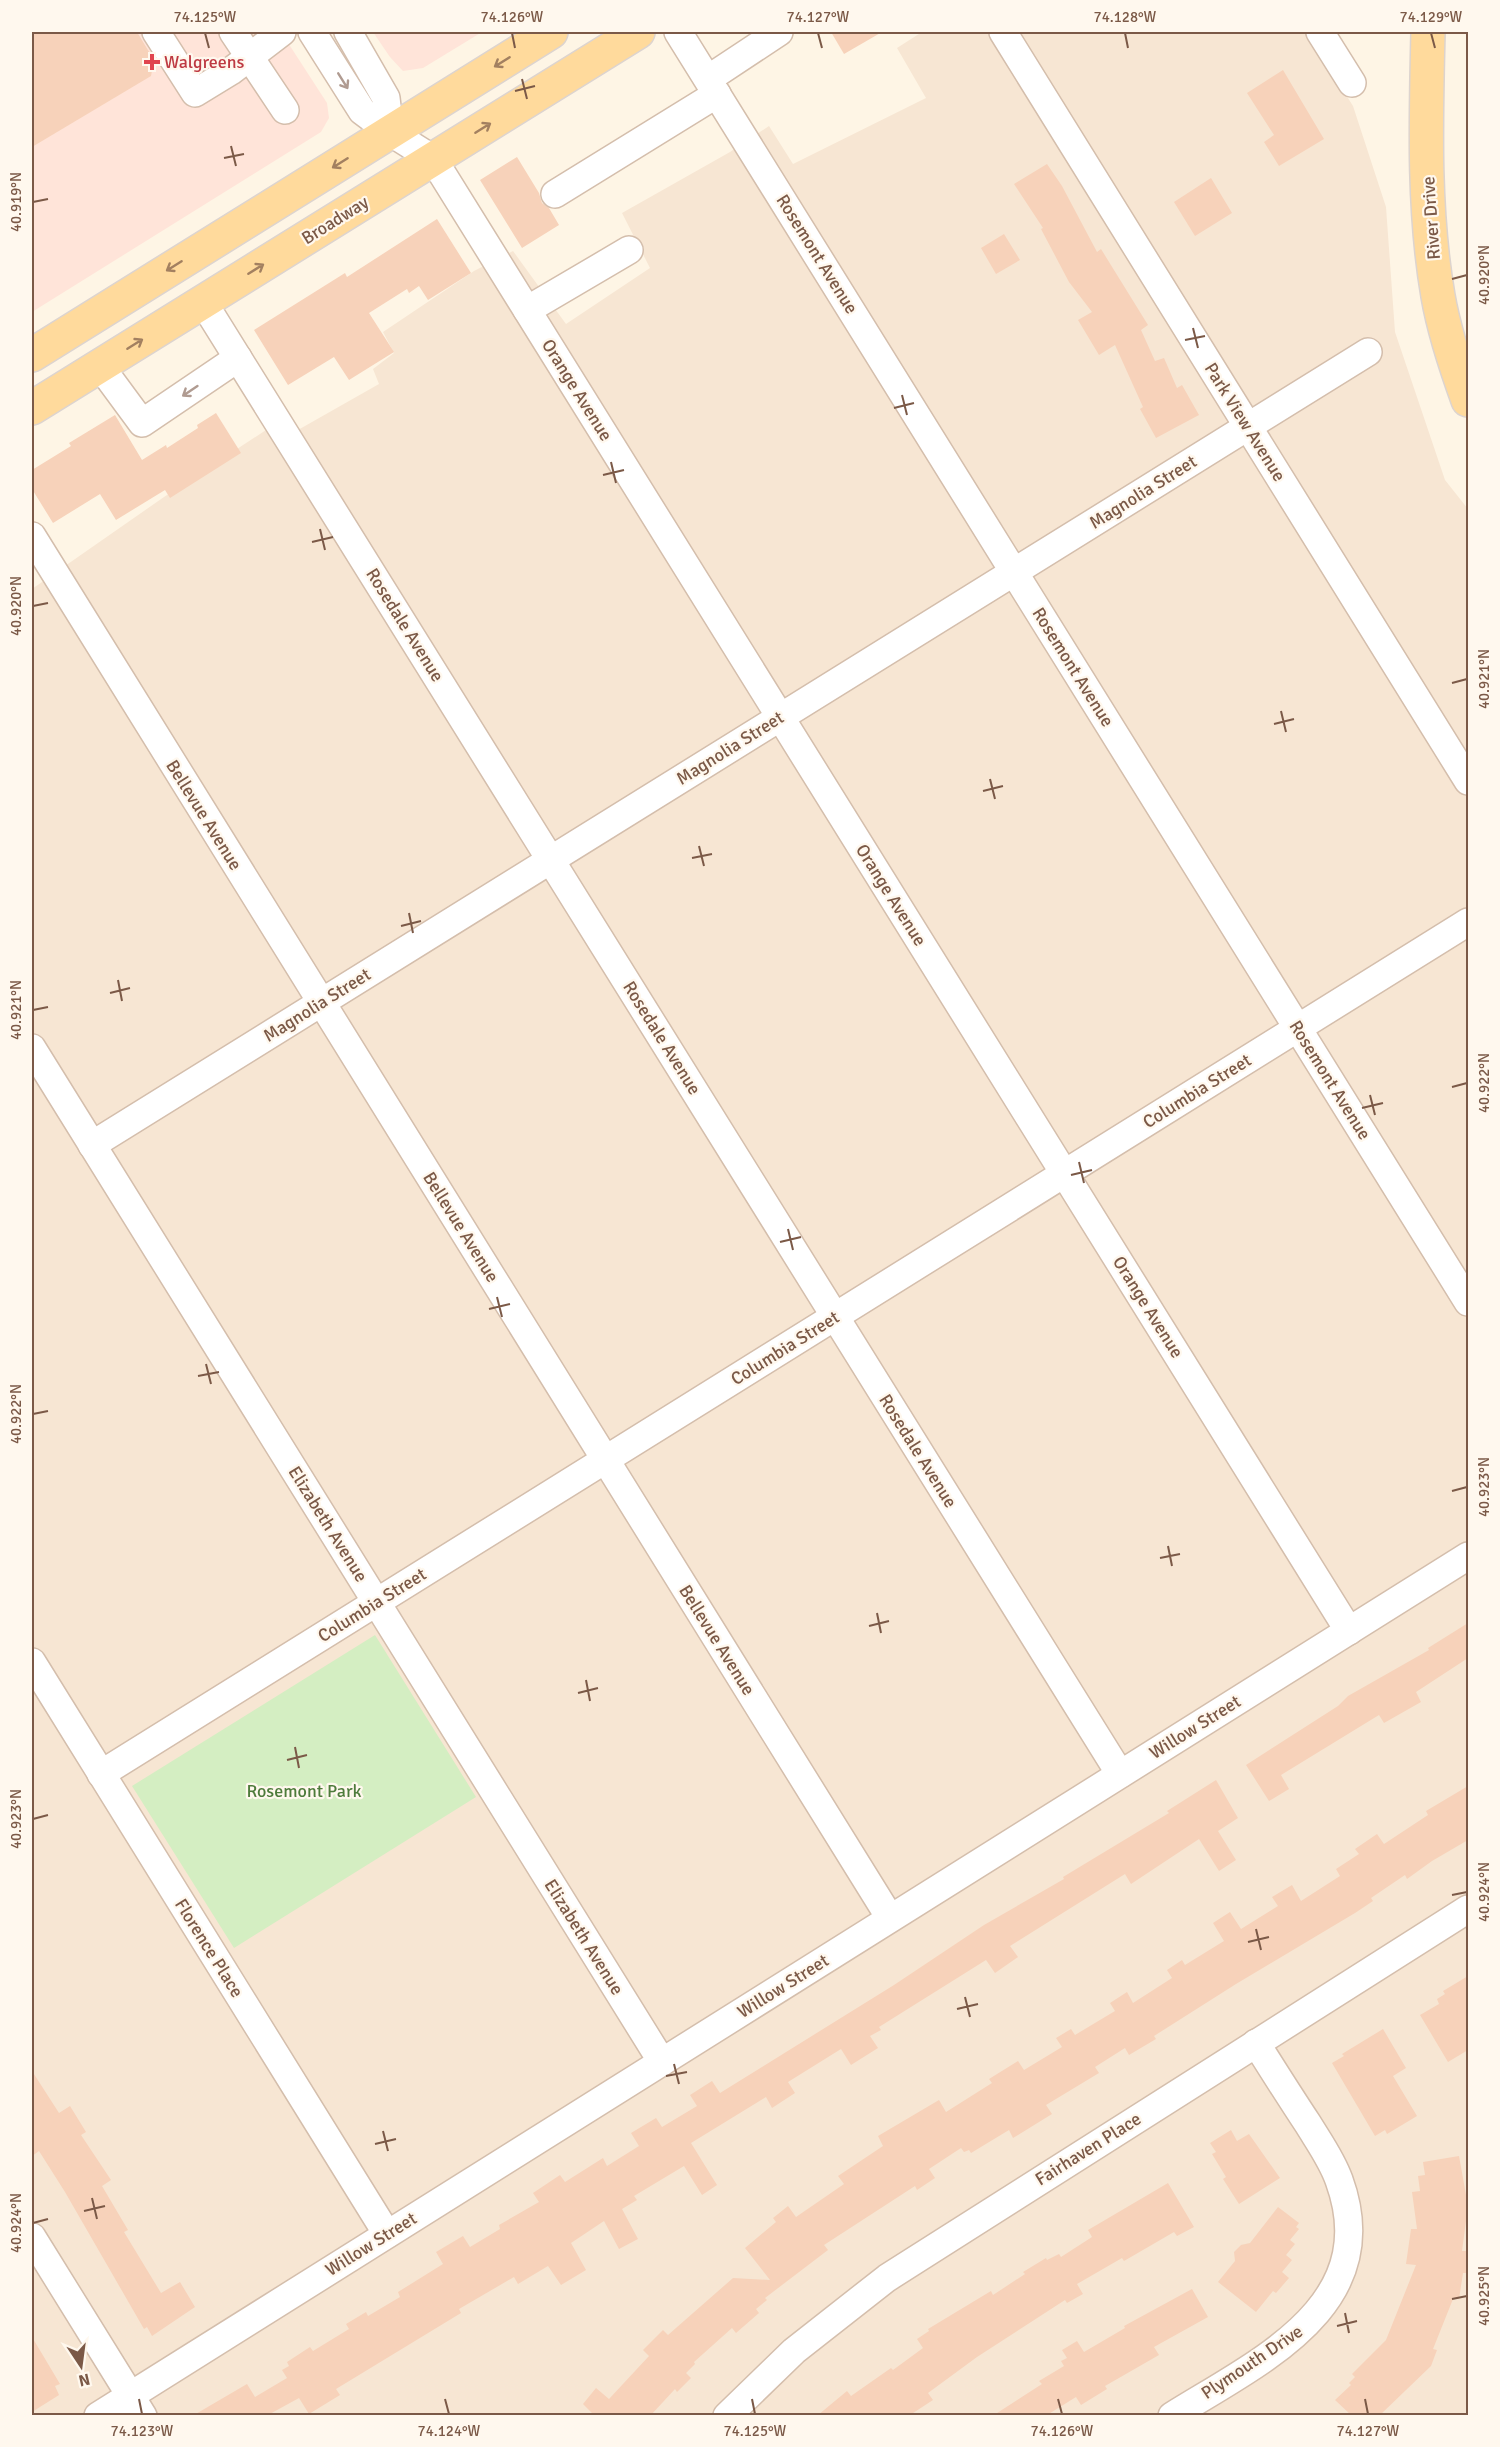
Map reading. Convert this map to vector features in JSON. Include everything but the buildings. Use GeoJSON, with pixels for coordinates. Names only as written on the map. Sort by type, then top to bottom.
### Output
{"type":"FeatureCollection","features":[{"type":"Feature","properties":{"kind":"main road"},"geometry":{"type":"LineString","coordinates":[[32,355],[551,32]]}},
{"type":"Feature","properties":{"kind":"main road","name":"Broadway"},"geometry":{"type":"LineString","coordinates":[[32,408],[638,32]]}},
{"type":"Feature","properties":{"kind":"main road","name":"River Drive"},"geometry":{"type":"LineString","coordinates":[[1428,32],[1427,156],[1431,249],[1438,298],[1468,400]]}},
{"type":"Feature","properties":{"kind":"street"},"geometry":{"type":"LineString","coordinates":[[156,32],[195,93],[231,71],[282,32]]}},
{"type":"Feature","properties":{"kind":"street"},"geometry":{"type":"LineString","coordinates":[[233,32],[285,110]]}},
{"type":"Feature","properties":{"kind":"street"},"geometry":{"type":"LineString","coordinates":[[312,32],[362,111],[433,159]]}},
{"type":"Feature","properties":{"kind":"street"},"geometry":{"type":"LineString","coordinates":[[348,32],[386,98],[390,132]]}},
{"type":"Feature","properties":{"kind":"street","name":"Rosemont Avenue"},"geometry":{"type":"LineString","coordinates":[[678,32],[1468,1302]]}},
{"type":"Feature","properties":{"kind":"street"},"geometry":{"type":"LineString","coordinates":[[555,194],[712,86],[779,32]]}},
{"type":"Feature","properties":{"kind":"street","name":"Park View Avenue"},"geometry":{"type":"LineString","coordinates":[[1002,32],[1468,781]]}},
{"type":"Feature","properties":{"kind":"street"},"geometry":{"type":"LineString","coordinates":[[1320,32],[1352,83]]}},
{"type":"Feature","properties":{"kind":"street","name":"Orange Avenue"},"geometry":{"type":"LineString","coordinates":[[433,159],[1349,1631]]}},
{"type":"Feature","properties":{"kind":"street"},"geometry":{"type":"LineString","coordinates":[[527,310],[629,250]]}},
{"type":"Feature","properties":{"kind":"street","name":"Rosedale Avenue"},"geometry":{"type":"LineString","coordinates":[[203,302],[1120,1774]]}},
{"type":"Feature","properties":{"kind":"street","name":"Magnolia Street"},"geometry":{"type":"LineString","coordinates":[[92,1145],[1368,352]]}},
{"type":"Feature","properties":{"kind":"street"},"geometry":{"type":"LineString","coordinates":[[100,366],[142,423],[238,358]]}},
{"type":"Feature","properties":{"kind":"street","name":"Bellevue Avenue"},"geometry":{"type":"LineString","coordinates":[[32,536],[890,1918]]}},
{"type":"Feature","properties":{"kind":"street","name":"Columbia Street"},"geometry":{"type":"LineString","coordinates":[[101,1774],[1468,922]]}},
{"type":"Feature","properties":{"kind":"street","name":"Elizabeth Avenue"},"geometry":{"type":"LineString","coordinates":[[32,1048],[662,2062]]}},
{"type":"Feature","properties":{"kind":"street","name":"Willow Street"},"geometry":{"type":"LineString","coordinates":[[98,2415],[136,2405],[387,2234],[1468,1556]]}},
{"type":"Feature","properties":{"kind":"street","name":"Florence Place"},"geometry":{"type":"LineString","coordinates":[[32,1662],[387,2234]]}},
{"type":"Feature","properties":{"kind":"street","name":"Fairhaven Place"},"geometry":{"type":"LineString","coordinates":[[727,2415],[794,2351],[887,2277],[1468,1909]]}},
{"type":"Feature","properties":{"kind":"street","name":"Plymouth Drive"},"geometry":{"type":"LineString","coordinates":[[1172,2415],[1278,2349],[1303,2330],[1323,2307],[1337,2282],[1346,2255],[1348,2227],[1346,2202],[1339,2179],[1328,2156],[1256,2043]]}},
{"type":"Feature","properties":{"kind":"street"},"geometry":{"type":"LineString","coordinates":[[32,2237],[136,2405]]}},
{"type":"Feature","properties":{"kind":"shaded area"},"geometry":{"type":"Polygon","coordinates":[[[32,32],[281,32],[327,103],[329,118],[321,132],[32,312],[32,32]]]}},
{"type":"Feature","properties":{"kind":"shaded area"},"geometry":{"type":"Polygon","coordinates":[[[373,32],[482,32],[423,68],[403,71],[373,32]]]}},
{"type":"Feature","properties":{"kind":"shaded area"},"geometry":{"type":"Polygon","coordinates":[[[922,32],[1306,32],[1353,106],[1386,207],[1395,332],[1445,480],[1468,509],[1468,2415],[32,2416],[32,589],[164,497],[266,430],[275,443],[379,384],[373,369],[394,353],[383,332],[474,271],[513,251],[566,324],[650,268],[622,213],[730,152],[769,126],[793,164],[926,98],[897,48],[922,32]]]}},
{"type":"Feature","properties":{"kind":"green space","name":"Rosemont Park"},"geometry":{"type":"Polygon","coordinates":[[[375,1635],[476,1797],[234,1948],[132,1786],[375,1635]]]}},
{"type":"Feature","properties":{"kind":"place","name":"Walgreens"},"geometry":{"type":"Point","coordinates":[152,62]}}]}
